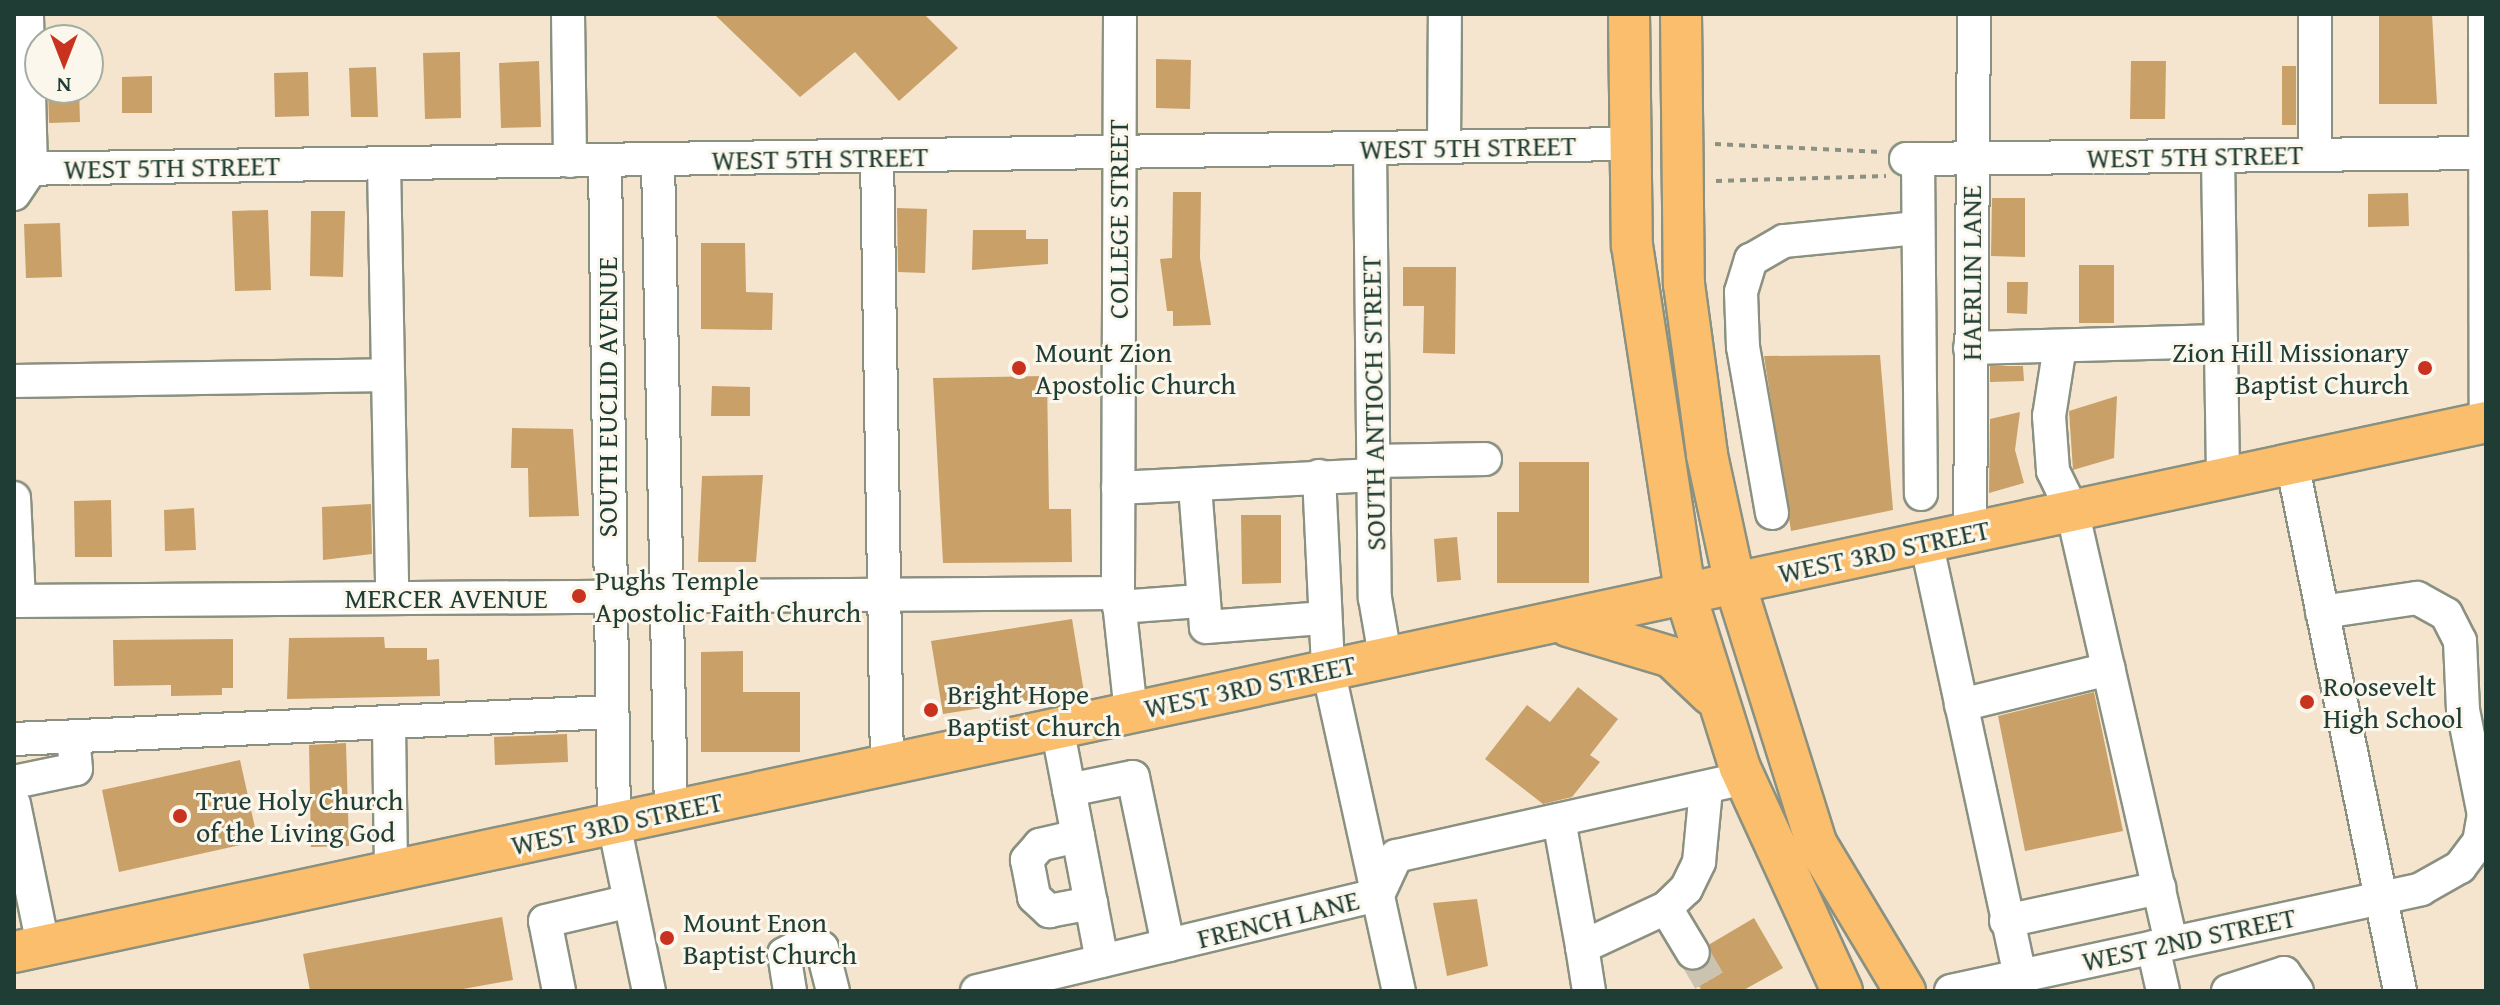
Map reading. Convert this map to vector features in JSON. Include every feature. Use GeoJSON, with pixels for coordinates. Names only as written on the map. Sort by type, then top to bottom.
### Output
{"type":"FeatureCollection","features":[{"type":"Feature","properties":{"kind":"main road"},"geometry":{"type":"LineString","coordinates":[[1629,14],[1626,144],[1642,334],[1686,596],[1716,702],[1744,778],[1842,991]]}},
{"type":"Feature","properties":{"kind":"main road"},"geometry":{"type":"LineString","coordinates":[[1681,14],[1680,168],[1692,352],[1735,584],[1816,843],[1905,991]]}},
{"type":"Feature","properties":{"kind":"main road","name":"WEST 3RD STREET"},"geometry":{"type":"LineString","coordinates":[[29,948],[1385,656],[1686,596],[1926,541],[2486,424]]}},
{"type":"Feature","properties":{"kind":"main road"},"geometry":{"type":"LineString","coordinates":[[1544,624],[1622,637],[1671,657],[1716,702]]}},
{"type":"Feature","properties":{"kind":"street"},"geometry":{"type":"LineString","coordinates":[[20,177],[27,14]]}},
{"type":"Feature","properties":{"kind":"street"},"geometry":{"type":"LineString","coordinates":[[568,14],[570,161]]}},
{"type":"Feature","properties":{"kind":"street","name":"COLLEGE STREET"},"geometry":{"type":"LineString","coordinates":[[1120,14],[1117,153],[1118,600],[1131,712]]}},
{"type":"Feature","properties":{"kind":"street"},"geometry":{"type":"LineString","coordinates":[[1444,146],[1445,14]]}},
{"type":"Feature","properties":{"kind":"street","name":"HAERLIN LANE"},"geometry":{"type":"LineString","coordinates":[[1970,532],[1974,14]]}},
{"type":"Feature","properties":{"kind":"street"},"geometry":{"type":"LineString","coordinates":[[2315,14],[2315,154]]}},
{"type":"Feature","properties":{"kind":"street"},"geometry":{"type":"LineString","coordinates":[[2485,14],[2486,424]]}},
{"type":"Feature","properties":{"kind":"street","name":"WEST 5TH STREET"},"geometry":{"type":"LineString","coordinates":[[20,177],[384,164],[1626,144]]}},
{"type":"Feature","properties":{"kind":"street","name":"SOUTH ANTIOCH STREET"},"geometry":{"type":"LineString","coordinates":[[1370,148],[1375,587],[1385,656]]}},
{"type":"Feature","properties":{"kind":"street","name":"WEST 5TH STREET"},"geometry":{"type":"LineString","coordinates":[[1912,159],[2484,153]]}},
{"type":"Feature","properties":{"kind":"street"},"geometry":{"type":"LineString","coordinates":[[877,156],[887,763]]}},
{"type":"Feature","properties":{"kind":"street"},"geometry":{"type":"LineString","coordinates":[[2218,156],[2223,478]]}},
{"type":"Feature","properties":{"kind":"street"},"geometry":{"type":"LineString","coordinates":[[1912,159],[1921,494]]}},
{"type":"Feature","properties":{"kind":"street","name":"SOUTH EUCLID AVENUE"},"geometry":{"type":"LineString","coordinates":[[605,161],[614,824],[649,991]]}},
{"type":"Feature","properties":{"kind":"street","name":"SOUTH EUCLID AVENUE"},"geometry":{"type":"LineString","coordinates":[[658,161],[671,812]]}},
{"type":"Feature","properties":{"kind":"street"},"geometry":{"type":"LineString","coordinates":[[384,164],[392,598]]}},
{"type":"Feature","properties":{"kind":"street"},"geometry":{"type":"LineString","coordinates":[[1772,513],[1743,347],[1741,292],[1751,260],[1784,241],[1916,228]]}},
{"type":"Feature","properties":{"kind":"street"},"geometry":{"type":"LineString","coordinates":[[1970,348],[2221,341]]}},
{"type":"Feature","properties":{"kind":"street"},"geometry":{"type":"LineString","coordinates":[[2060,346],[2049,416],[2053,471],[2072,510],[2159,888],[2163,991]]}},
{"type":"Feature","properties":{"kind":"street"},"geometry":{"type":"LineString","coordinates":[[1692,352],[1743,347]]}},
{"type":"Feature","properties":{"kind":"street"},"geometry":{"type":"LineString","coordinates":[[14,381],[388,375]]}},
{"type":"Feature","properties":{"kind":"street"},"geometry":{"type":"LineString","coordinates":[[1118,488],[1195,487],[1485,459]]}},
{"type":"Feature","properties":{"kind":"street"},"geometry":{"type":"LineString","coordinates":[[2292,463],[2400,991]]}},
{"type":"Feature","properties":{"kind":"street"},"geometry":{"type":"LineString","coordinates":[[1319,476],[1322,604],[1328,669],[1399,991]]}},
{"type":"Feature","properties":{"kind":"street"},"geometry":{"type":"LineString","coordinates":[[1195,487],[1200,601],[1206,627],[1322,604],[1375,587]]}},
{"type":"Feature","properties":{"kind":"street"},"geometry":{"type":"LineString","coordinates":[[14,498],[16,601]]}},
{"type":"Feature","properties":{"kind":"street"},"geometry":{"type":"LineString","coordinates":[[1926,541],[2006,921],[2043,979]]}},
{"type":"Feature","properties":{"kind":"street","name":"MERCER AVENUE"},"geometry":{"type":"LineString","coordinates":[[16,601],[884,596],[1200,601]]}},
{"type":"Feature","properties":{"kind":"street","name":"WEST 2ND STREET"},"geometry":{"type":"LineString","coordinates":[[1951,991],[2043,979],[2162,945],[2421,889],[2460,867],[2479,842],[2484,815],[2463,710],[2460,641],[2446,614],[2417,598],[2322,612]]}},
{"type":"Feature","properties":{"kind":"street"},"geometry":{"type":"LineString","coordinates":[[1961,705],[2109,669]]}},
{"type":"Feature","properties":{"kind":"street"},"geometry":{"type":"LineString","coordinates":[[14,739],[389,725],[611,712]]}},
{"type":"Feature","properties":{"kind":"street"},"geometry":{"type":"LineString","coordinates":[[389,725],[391,872]]}},
{"type":"Feature","properties":{"kind":"street"},"geometry":{"type":"LineString","coordinates":[[1057,727],[1102,961]]}},
{"type":"Feature","properties":{"kind":"street"},"geometry":{"type":"LineString","coordinates":[[14,782],[76,769],[73,737]]}},
{"type":"Feature","properties":{"kind":"street"},"geometry":{"type":"LineString","coordinates":[[1069,790],[1133,777],[1168,945]]}},
{"type":"Feature","properties":{"kind":"street","name":"FRENCH LANE"},"geometry":{"type":"LineString","coordinates":[[977,991],[1378,895],[1396,856],[1706,789],[1744,778]]}},
{"type":"Feature","properties":{"kind":"street"},"geometry":{"type":"LineString","coordinates":[[1582,947],[1666,908],[1699,862],[1706,789]]}},
{"type":"Feature","properties":{"kind":"street"},"geometry":{"type":"LineString","coordinates":[[14,804],[29,948]]}},
{"type":"Feature","properties":{"kind":"street"},"geometry":{"type":"LineString","coordinates":[[1559,820],[1589,991]]}},
{"type":"Feature","properties":{"kind":"street"},"geometry":{"type":"LineString","coordinates":[[1078,836],[1040,845],[1027,860],[1029,872],[1034,897],[1049,911],[1091,903]]}},
{"type":"Feature","properties":{"kind":"street"},"geometry":{"type":"LineString","coordinates":[[2006,921],[2159,888]]}},
{"type":"Feature","properties":{"kind":"street"},"geometry":{"type":"LineString","coordinates":[[559,991],[545,921],[630,901]]}},
{"type":"Feature","properties":{"kind":"street"},"geometry":{"type":"LineString","coordinates":[[1666,908],[1693,953]]}},
{"type":"Feature","properties":{"kind":"street"},"geometry":{"type":"LineString","coordinates":[[790,991],[784,954],[789,945],[808,942],[822,948],[833,991]]}},
{"type":"Feature","properties":{"kind":"street"},"geometry":{"type":"LineString","coordinates":[[2228,991],[2284,973],[2297,991]]}},
{"type":"Feature","properties":{"kind":"path"},"geometry":{"type":"LineString","coordinates":[[1680,168],[1717,143],[1862,146],[1912,159]]}},
{"type":"Feature","properties":{"kind":"path"},"geometry":{"type":"LineString","coordinates":[[1680,168],[1716,181],[1882,179],[1912,159]]}},
{"type":"Feature","properties":{"kind":"building"},"geometry":{"type":"Polygon","coordinates":[[[714,14],[924,14],[958,48],[899,101],[855,52],[800,97],[714,14]]]}},
{"type":"Feature","properties":{"kind":"building"},"geometry":{"type":"Polygon","coordinates":[[[2379,14],[2432,14],[2437,104],[2379,104],[2379,14]]]}},
{"type":"Feature","properties":{"kind":"building"},"geometry":{"type":"Polygon","coordinates":[[[460,52],[461,118],[425,119],[423,53],[460,52]]]}},
{"type":"Feature","properties":{"kind":"building"},"geometry":{"type":"Polygon","coordinates":[[[1156,59],[1191,60],[1190,109],[1156,108],[1156,59]]]}},
{"type":"Feature","properties":{"kind":"building"},"geometry":{"type":"Polygon","coordinates":[[[539,61],[541,127],[501,128],[499,63],[539,61]]]}},
{"type":"Feature","properties":{"kind":"building"},"geometry":{"type":"Polygon","coordinates":[[[2131,61],[2166,61],[2165,119],[2130,119],[2131,61]]]}},
{"type":"Feature","properties":{"kind":"building"},"geometry":{"type":"Polygon","coordinates":[[[2282,66],[2296,66],[2296,125],[2282,125],[2282,66]]]}},
{"type":"Feature","properties":{"kind":"building"},"geometry":{"type":"Polygon","coordinates":[[[376,67],[378,117],[351,117],[349,68],[376,67]]]}},
{"type":"Feature","properties":{"kind":"building"},"geometry":{"type":"Polygon","coordinates":[[[308,72],[309,116],[275,117],[274,73],[308,72]]]}},
{"type":"Feature","properties":{"kind":"building"},"geometry":{"type":"Polygon","coordinates":[[[152,76],[152,113],[122,113],[122,77],[152,76]]]}},
{"type":"Feature","properties":{"kind":"building"},"geometry":{"type":"Polygon","coordinates":[[[48,104],[79,104],[80,122],[49,123],[48,104]]]}},
{"type":"Feature","properties":{"kind":"building"},"geometry":{"type":"Polygon","coordinates":[[[1173,192],[1201,192],[1200,258],[1211,325],[1173,326],[1173,311],[1167,311],[1160,259],[1172,258],[1173,192]]]}},
{"type":"Feature","properties":{"kind":"building"},"geometry":{"type":"Polygon","coordinates":[[[2408,193],[2409,226],[2368,227],[2368,194],[2408,193]]]}},
{"type":"Feature","properties":{"kind":"building"},"geometry":{"type":"Polygon","coordinates":[[[1992,198],[2025,198],[2025,257],[1991,256],[1992,198]]]}},
{"type":"Feature","properties":{"kind":"building"},"geometry":{"type":"Polygon","coordinates":[[[897,208],[927,209],[925,273],[898,272],[897,208]]]}},
{"type":"Feature","properties":{"kind":"building"},"geometry":{"type":"Polygon","coordinates":[[[268,210],[271,290],[235,291],[232,211],[268,210]]]}},
{"type":"Feature","properties":{"kind":"building"},"geometry":{"type":"Polygon","coordinates":[[[311,211],[345,211],[343,277],[310,276],[311,211]]]}},
{"type":"Feature","properties":{"kind":"building"},"geometry":{"type":"Polygon","coordinates":[[[60,223],[62,277],[26,278],[24,224],[60,223]]]}},
{"type":"Feature","properties":{"kind":"building"},"geometry":{"type":"Polygon","coordinates":[[[973,230],[1026,230],[1026,239],[1048,239],[1048,264],[972,270],[973,230]]]}},
{"type":"Feature","properties":{"kind":"building"},"geometry":{"type":"Polygon","coordinates":[[[701,243],[745,243],[746,292],[773,293],[772,330],[701,329],[701,243]]]}},
{"type":"Feature","properties":{"kind":"building"},"geometry":{"type":"Polygon","coordinates":[[[2079,265],[2114,265],[2114,323],[2079,323],[2079,265]]]}},
{"type":"Feature","properties":{"kind":"building"},"geometry":{"type":"Polygon","coordinates":[[[1403,267],[1456,267],[1455,354],[1423,353],[1424,306],[1403,306],[1403,267]]]}},
{"type":"Feature","properties":{"kind":"building"},"geometry":{"type":"Polygon","coordinates":[[[2007,282],[2028,282],[2027,314],[2007,313],[2007,282]]]}},
{"type":"Feature","properties":{"kind":"building"},"geometry":{"type":"Polygon","coordinates":[[[1880,355],[1893,510],[1791,531],[1764,356],[1880,355]]]}},
{"type":"Feature","properties":{"kind":"building"},"geometry":{"type":"Polygon","coordinates":[[[1990,366],[2023,366],[2024,381],[1990,382],[1990,366]]]}},
{"type":"Feature","properties":{"kind":"building"},"geometry":{"type":"Polygon","coordinates":[[[1047,376],[1049,509],[1071,509],[1072,562],[943,563],[933,378],[1047,376]]]}},
{"type":"Feature","properties":{"kind":"building"},"geometry":{"type":"Polygon","coordinates":[[[712,386],[750,387],[750,416],[711,416],[712,386]]]}},
{"type":"Feature","properties":{"kind":"building"},"geometry":{"type":"Polygon","coordinates":[[[2117,396],[2114,458],[2073,470],[2069,411],[2117,396]]]}},
{"type":"Feature","properties":{"kind":"building"},"geometry":{"type":"Polygon","coordinates":[[[2020,412],[2015,450],[2024,483],[1989,493],[1990,419],[2020,412]]]}},
{"type":"Feature","properties":{"kind":"building"},"geometry":{"type":"Polygon","coordinates":[[[512,428],[573,429],[579,516],[529,517],[528,468],[511,468],[512,428]]]}},
{"type":"Feature","properties":{"kind":"building"},"geometry":{"type":"Polygon","coordinates":[[[1519,462],[1589,462],[1589,583],[1497,583],[1497,512],[1519,512],[1519,462]]]}},
{"type":"Feature","properties":{"kind":"building"},"geometry":{"type":"Polygon","coordinates":[[[763,475],[756,562],[698,562],[702,476],[763,475]]]}},
{"type":"Feature","properties":{"kind":"building"},"geometry":{"type":"Polygon","coordinates":[[[111,500],[112,557],[75,557],[74,501],[111,500]]]}},
{"type":"Feature","properties":{"kind":"building"},"geometry":{"type":"Polygon","coordinates":[[[371,504],[372,554],[323,560],[322,507],[371,504]]]}},
{"type":"Feature","properties":{"kind":"building"},"geometry":{"type":"Polygon","coordinates":[[[194,508],[196,550],[165,551],[164,510],[194,508]]]}},
{"type":"Feature","properties":{"kind":"building"},"geometry":{"type":"Polygon","coordinates":[[[1241,515],[1281,515],[1281,583],[1242,584],[1241,515]]]}},
{"type":"Feature","properties":{"kind":"building"},"geometry":{"type":"Polygon","coordinates":[[[1457,537],[1461,580],[1437,582],[1434,539],[1457,537]]]}},
{"type":"Feature","properties":{"kind":"building"},"geometry":{"type":"Polygon","coordinates":[[[1072,619],[1084,692],[943,714],[931,641],[1072,619]]]}},
{"type":"Feature","properties":{"kind":"building"},"geometry":{"type":"Polygon","coordinates":[[[384,637],[385,648],[427,648],[427,660],[439,659],[440,696],[287,699],[289,638],[384,637]]]}},
{"type":"Feature","properties":{"kind":"building"},"geometry":{"type":"Polygon","coordinates":[[[233,639],[233,688],[222,688],[222,695],[171,696],[171,685],[114,686],[113,640],[233,639]]]}},
{"type":"Feature","properties":{"kind":"building"},"geometry":{"type":"Polygon","coordinates":[[[743,651],[743,692],[800,692],[800,752],[701,752],[701,652],[743,651]]]}},
{"type":"Feature","properties":{"kind":"building"},"geometry":{"type":"Polygon","coordinates":[[[1578,687],[1618,719],[1590,755],[1600,762],[1572,797],[1543,804],[1485,759],[1527,705],[1550,722],[1578,687]]]}},
{"type":"Feature","properties":{"kind":"building"},"geometry":{"type":"Polygon","coordinates":[[[2094,692],[2123,831],[2025,851],[1998,716],[2094,692]]]}},
{"type":"Feature","properties":{"kind":"building"},"geometry":{"type":"Polygon","coordinates":[[[567,734],[568,762],[495,765],[494,737],[567,734]]]}},
{"type":"Feature","properties":{"kind":"building"},"geometry":{"type":"Polygon","coordinates":[[[346,743],[349,846],[311,847],[309,745],[346,743]]]}},
{"type":"Feature","properties":{"kind":"building","name":"True Holy Church of the Living God"},"geometry":{"type":"Polygon","coordinates":[[[240,760],[258,841],[119,872],[102,790],[240,760]]]}},
{"type":"Feature","properties":{"kind":"building"},"geometry":{"type":"Polygon","coordinates":[[[1477,899],[1488,966],[1447,976],[1433,903],[1477,899]]]}},
{"type":"Feature","properties":{"kind":"building"},"geometry":{"type":"Polygon","coordinates":[[[502,917],[513,980],[452,991],[310,991],[303,954],[502,917]]]}},
{"type":"Feature","properties":{"kind":"building"},"geometry":{"type":"Polygon","coordinates":[[[1754,918],[1783,968],[1742,991],[1702,991],[1690,971],[1709,963],[1710,944],[1754,918]]]}},
{"type":"Feature","properties":{"kind":"tunnel"},"geometry":{"type":"LineString","coordinates":[[1693,953],[1715,991]]}},
{"type":"Feature","properties":{"kind":"place","name":"Mount Zion Apostolic Church"},"geometry":{"type":"Point","coordinates":[1019,368]}},
{"type":"Feature","properties":{"kind":"place","name":"Zion Hill Missionary Baptist Church"},"geometry":{"type":"Point","coordinates":[2425,368]}},
{"type":"Feature","properties":{"kind":"place","name":"Pughs Temple Apostolic Faith Church"},"geometry":{"type":"Point","coordinates":[579,596]}},
{"type":"Feature","properties":{"kind":"place","name":"Roosevelt High School"},"geometry":{"type":"Point","coordinates":[2307,702]}},
{"type":"Feature","properties":{"kind":"place","name":"Bright Hope Baptist Church"},"geometry":{"type":"Point","coordinates":[931,710]}},
{"type":"Feature","properties":{"kind":"place","name":"True Holy Church of the Living God"},"geometry":{"type":"Point","coordinates":[180,816]}},
{"type":"Feature","properties":{"kind":"place","name":"Mount Enon Baptist Church"},"geometry":{"type":"Point","coordinates":[667,938]}}]}
